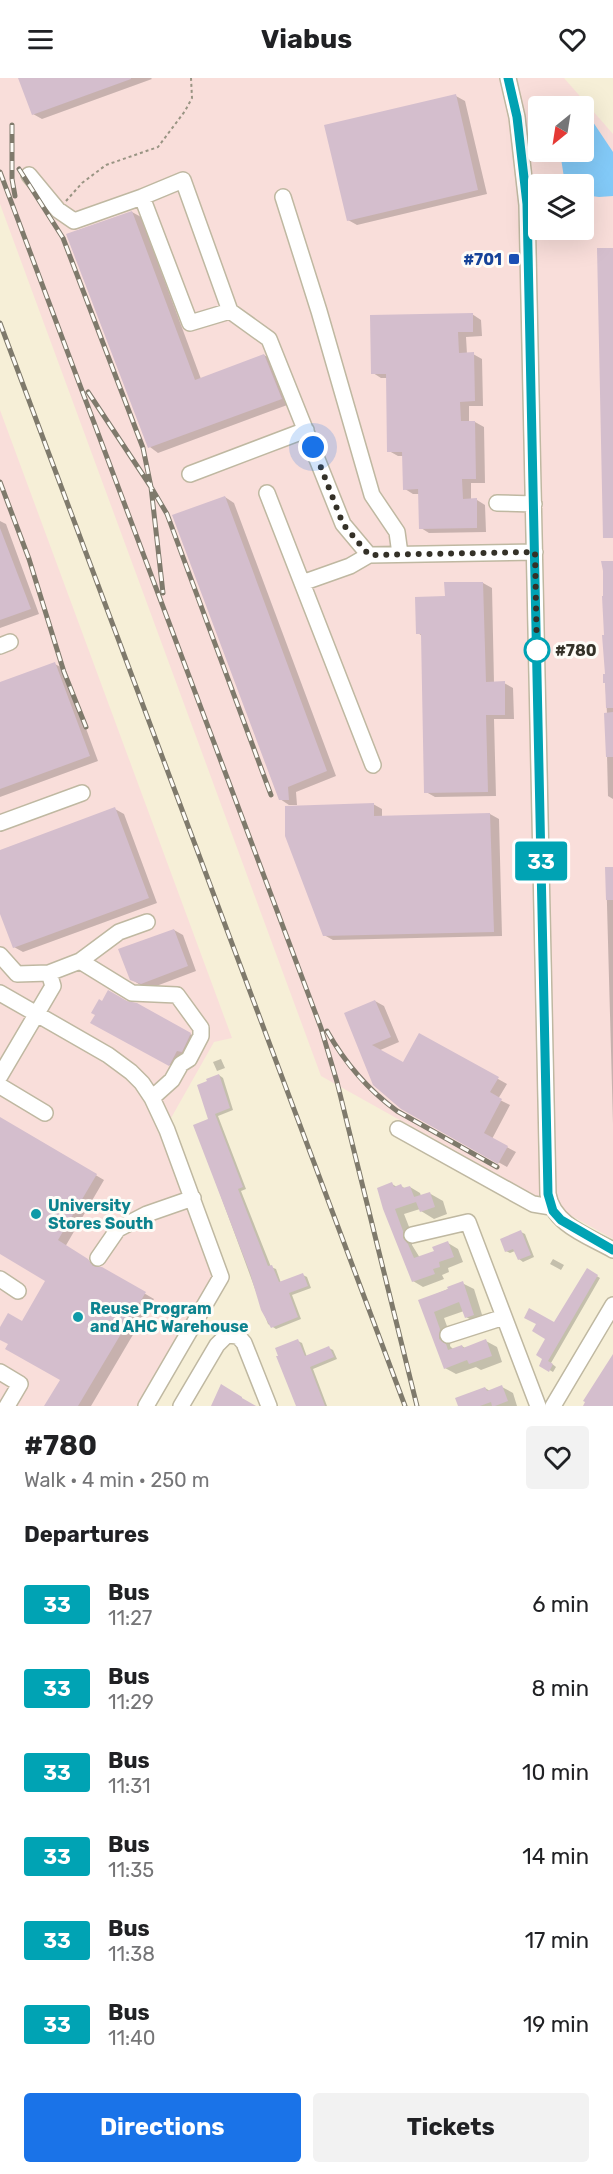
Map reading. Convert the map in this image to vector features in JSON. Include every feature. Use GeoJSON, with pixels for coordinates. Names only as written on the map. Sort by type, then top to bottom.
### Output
{"type":"FeatureCollection","features":[{"type":"Feature","properties":{"kind":"street"},"geometry":{"type":"LineString","coordinates":[[508,78],[517,117],[527,204],[548,1194],[552,1209],[561,1220],[613,1250]]}},
{"type":"Feature","properties":{"kind":"street"},"geometry":{"type":"LineString","coordinates":[[29,175],[58,210],[74,221],[183,180],[230,311],[269,339],[343,524],[369,555]]}},
{"type":"Feature","properties":{"kind":"street"},"geometry":{"type":"LineString","coordinates":[[142,197],[190,322],[230,311]]}},
{"type":"Feature","properties":{"kind":"street"},"geometry":{"type":"LineString","coordinates":[[283,197],[372,495],[397,532],[400,554]]}},
{"type":"Feature","properties":{"kind":"street"},"geometry":{"type":"LineString","coordinates":[[190,474],[306,430]]}},
{"type":"Feature","properties":{"kind":"street"},"geometry":{"type":"LineString","coordinates":[[267,493],[373,765]]}},
{"type":"Feature","properties":{"kind":"street"},"geometry":{"type":"LineString","coordinates":[[497,503],[534,504]]}},
{"type":"Feature","properties":{"kind":"street"},"geometry":{"type":"LineString","coordinates":[[302,583],[350,566],[369,555],[535,552]]}},
{"type":"Feature","properties":{"kind":"street"},"geometry":{"type":"LineString","coordinates":[[0,822],[82,793]]}},
{"type":"Feature","properties":{"kind":"street"},"geometry":{"type":"LineString","coordinates":[[0,955],[17,974],[49,972],[80,961],[119,932],[147,922]]}},
{"type":"Feature","properties":{"kind":"street"},"geometry":{"type":"LineString","coordinates":[[80,961],[132,993],[177,995],[201,1028],[201,1036],[189,1059],[181,1064],[172,1080],[152,1098]]}},
{"type":"Feature","properties":{"kind":"street"},"geometry":{"type":"LineString","coordinates":[[0,1076],[53,986],[49,972]]}},
{"type":"Feature","properties":{"kind":"street"},"geometry":{"type":"LineString","coordinates":[[0,993],[120,1063],[131,1072],[152,1098],[161,1115],[193,1198],[221,1277],[146,1406]]}},
{"type":"Feature","properties":{"kind":"street"},"geometry":{"type":"LineString","coordinates":[[0,1086],[45,1113]]}},
{"type":"Feature","properties":{"kind":"street"},"geometry":{"type":"LineString","coordinates":[[398,1128],[534,1204],[552,1209]]}},
{"type":"Feature","properties":{"kind":"street"},"geometry":{"type":"LineString","coordinates":[[98,1258],[118,1229],[147,1214],[193,1198]]}},
{"type":"Feature","properties":{"kind":"street"},"geometry":{"type":"LineString","coordinates":[[412,1235],[468,1222],[538,1406]]}},
{"type":"Feature","properties":{"kind":"street"},"geometry":{"type":"LineString","coordinates":[[0,1279],[18,1291]]}},
{"type":"Feature","properties":{"kind":"street"},"geometry":{"type":"LineString","coordinates":[[553,1406],[613,1305]]}},
{"type":"Feature","properties":{"kind":"street"},"geometry":{"type":"LineString","coordinates":[[448,1335],[504,1317]]}},
{"type":"Feature","properties":{"kind":"street"},"geometry":{"type":"LineString","coordinates":[[181,1406],[217,1345],[227,1335],[238,1336],[244,1343],[268,1406]]}},
{"type":"Feature","properties":{"kind":"street"},"geometry":{"type":"LineString","coordinates":[[0,1372],[20,1384],[5,1403]]}},
{"type":"Feature","properties":{"kind":"path"},"geometry":{"type":"LineString","coordinates":[[58,210],[82,183],[105,165],[158,147],[192,98],[191,78]]}},
{"type":"Feature","properties":{"kind":"shaded area"},"geometry":{"type":"Polygon","coordinates":[[[0,78],[564,78],[580,96],[528,96],[528,162],[594,162],[594,112],[613,134],[613,1239],[321,1076],[0,204],[0,78]]]}},
{"type":"Feature","properties":{"kind":"shaded area"},"geometry":{"type":"Polygon","coordinates":[[[0,410],[232,1038],[214,1042],[162,1134],[212,1278],[137,1406],[0,1406],[0,410]]]}},
{"type":"Feature","properties":{"kind":"water"},"geometry":{"type":"Polygon","coordinates":[[[594,124],[613,152],[613,196],[594,196],[594,174],[563,174],[562,162],[594,162],[594,124]]]}},
{"type":"Feature","properties":{"kind":"building"},"geometry":{"type":"Polygon","coordinates":[[[18,78],[131,78],[131,79],[32,115],[18,78]]]}},
{"type":"Feature","properties":{"kind":"building"},"geometry":{"type":"Polygon","coordinates":[[[456,94],[478,190],[347,221],[324,125],[456,94]]]}},
{"type":"Feature","properties":{"kind":"building"},"geometry":{"type":"Polygon","coordinates":[[[132,211],[195,380],[264,354],[282,399],[148,448],[66,234],[132,211]]]}},
{"type":"Feature","properties":{"kind":"building"},"geometry":{"type":"Polygon","coordinates":[[[597,248],[613,248],[613,538],[603,538],[597,248]]]}},
{"type":"Feature","properties":{"kind":"building"},"geometry":{"type":"Polygon","coordinates":[[[473,313],[473,332],[458,332],[459,353],[474,352],[475,401],[460,402],[461,421],[475,421],[476,479],[462,479],[463,499],[477,498],[477,528],[419,529],[418,489],[403,490],[402,452],[387,452],[386,374],[371,374],[370,315],[473,313]]]}},
{"type":"Feature","properties":{"kind":"building"},"geometry":{"type":"Polygon","coordinates":[[[225,496],[327,771],[288,787],[289,800],[279,800],[172,515],[225,496]]]}},
{"type":"Feature","properties":{"kind":"building"},"geometry":{"type":"Polygon","coordinates":[[[0,528],[31,609],[0,620],[0,528]]]}},
{"type":"Feature","properties":{"kind":"building"},"geometry":{"type":"Polygon","coordinates":[[[601,561],[613,561],[613,708],[606,708],[605,683],[603,683],[603,674],[605,674],[601,561]]]}},
{"type":"Feature","properties":{"kind":"building"},"geometry":{"type":"Polygon","coordinates":[[[444,582],[483,582],[486,682],[505,681],[505,715],[486,715],[488,792],[424,793],[421,634],[416,634],[415,597],[445,596],[444,582]]]}},
{"type":"Feature","properties":{"kind":"building"},"geometry":{"type":"Polygon","coordinates":[[[55,662],[90,756],[0,789],[0,682],[55,662]]]}},
{"type":"Feature","properties":{"kind":"building"},"geometry":{"type":"Polygon","coordinates":[[[613,712],[613,757],[606,757],[604,713],[613,712]]]}},
{"type":"Feature","properties":{"kind":"building"},"geometry":{"type":"Polygon","coordinates":[[[374,803],[374,816],[490,813],[494,932],[323,936],[285,836],[285,806],[374,803]]]}},
{"type":"Feature","properties":{"kind":"building"},"geometry":{"type":"Polygon","coordinates":[[[115,807],[149,898],[13,948],[0,914],[0,850],[115,807]]]}},
{"type":"Feature","properties":{"kind":"building"},"geometry":{"type":"Polygon","coordinates":[[[605,867],[613,867],[613,900],[606,900],[605,867]]]}},
{"type":"Feature","properties":{"kind":"building"},"geometry":{"type":"Polygon","coordinates":[[[174,929],[188,966],[141,984],[130,980],[118,949],[174,929]]]}},
{"type":"Feature","properties":{"kind":"building"},"geometry":{"type":"Polygon","coordinates":[[[108,990],[191,1033],[182,1052],[177,1051],[169,1066],[90,1023],[95,1015],[91,1013],[99,999],[102,1001],[108,990]]]}},
{"type":"Feature","properties":{"kind":"building"},"geometry":{"type":"Polygon","coordinates":[[[375,1000],[391,1037],[372,1045],[403,1062],[419,1033],[499,1077],[490,1092],[502,1099],[484,1133],[508,1146],[498,1164],[401,1109],[373,1085],[344,1013],[375,1000]]]}},
{"type":"Feature","properties":{"kind":"building"},"geometry":{"type":"Polygon","coordinates":[[[219,1074],[230,1108],[215,1114],[243,1187],[238,1189],[268,1266],[272,1265],[279,1282],[303,1273],[308,1286],[289,1293],[298,1317],[271,1328],[261,1310],[250,1273],[193,1125],[208,1119],[197,1085],[219,1074]]]}},
{"type":"Feature","properties":{"kind":"building"},"geometry":{"type":"Polygon","coordinates":[[[0,1117],[97,1174],[58,1240],[88,1259],[93,1266],[102,1267],[146,1292],[78,1406],[44,1406],[60,1380],[5,1349],[8,1344],[0,1340],[0,1327],[8,1313],[22,1321],[45,1281],[0,1254],[0,1117]]]}},
{"type":"Feature","properties":{"kind":"building"},"geometry":{"type":"Polygon","coordinates":[[[392,1182],[394,1187],[401,1184],[403,1188],[410,1186],[416,1202],[395,1209],[403,1231],[403,1238],[414,1258],[434,1251],[432,1247],[448,1241],[454,1257],[439,1262],[440,1267],[433,1269],[435,1274],[412,1282],[377,1188],[392,1182]]]}},
{"type":"Feature","properties":{"kind":"building"},"geometry":{"type":"Polygon","coordinates":[[[430,1192],[435,1207],[420,1212],[414,1197],[430,1192]]]}},
{"type":"Feature","properties":{"kind":"building"},"geometry":{"type":"Polygon","coordinates":[[[521,1230],[531,1255],[518,1260],[513,1249],[505,1252],[500,1239],[521,1230]]]}},
{"type":"Feature","properties":{"kind":"building"},"geometry":{"type":"Polygon","coordinates":[[[587,1268],[598,1275],[548,1361],[553,1364],[549,1372],[539,1366],[542,1359],[536,1355],[545,1339],[532,1331],[536,1324],[524,1318],[529,1308],[554,1322],[587,1268]]]}},
{"type":"Feature","properties":{"kind":"building"},"geometry":{"type":"Polygon","coordinates":[[[463,1281],[474,1315],[465,1318],[459,1302],[434,1312],[440,1329],[439,1339],[446,1344],[448,1350],[462,1345],[463,1348],[486,1339],[492,1356],[469,1364],[467,1360],[444,1369],[418,1300],[463,1281]]]}},
{"type":"Feature","properties":{"kind":"building"},"geometry":{"type":"Polygon","coordinates":[[[298,1339],[305,1356],[329,1346],[334,1357],[310,1367],[325,1406],[296,1406],[275,1348],[298,1339]]]}},
{"type":"Feature","properties":{"kind":"building"},"geometry":{"type":"Polygon","coordinates":[[[613,1354],[613,1406],[583,1406],[585,1402],[583,1401],[613,1354]]]}},
{"type":"Feature","properties":{"kind":"building"},"geometry":{"type":"Polygon","coordinates":[[[221,1384],[242,1398],[256,1406],[211,1406],[221,1384]]]}},
{"type":"Feature","properties":{"kind":"building"},"geometry":{"type":"Polygon","coordinates":[[[502,1385],[508,1401],[495,1406],[492,1406],[491,1402],[480,1406],[458,1406],[455,1398],[485,1387],[487,1391],[502,1385]]]}},
{"type":"Feature","properties":{"kind":"railway"},"geometry":{"type":"LineString","coordinates":[[12,125],[12,179],[15,196]]}},
{"type":"Feature","properties":{"kind":"railway"},"geometry":{"type":"LineString","coordinates":[[19,169],[63,238],[143,448],[151,487],[163,593]]}},
{"type":"Feature","properties":{"kind":"railway"},"geometry":{"type":"LineString","coordinates":[[0,172],[321,1028],[337,1082],[417,1406]]}},
{"type":"Feature","properties":{"kind":"railway"},"geometry":{"type":"LineString","coordinates":[[0,323],[405,1406]]}},
{"type":"Feature","properties":{"kind":"railway"},"geometry":{"type":"LineString","coordinates":[[88,392],[167,514],[271,795]]}},
{"type":"Feature","properties":{"kind":"railway"},"geometry":{"type":"LineString","coordinates":[[0,482],[29,559],[64,672],[86,727]]}},
{"type":"Feature","properties":{"kind":"railway"},"geometry":{"type":"LineString","coordinates":[[327,1031],[341,1054],[358,1075],[386,1103],[497,1167]]}},
{"type":"Feature","properties":{"kind":"bus line","name":"33"},"geometry":{"type":"LineString","coordinates":[[508,78],[517,117],[526,176],[548,1194],[553,1211],[561,1220],[613,1250]]}},
{"type":"Feature","properties":{"kind":"place","name":"#701"},"geometry":{"type":"Point","coordinates":[514,259]}},
{"type":"Feature","properties":{"kind":"place","name":"#780"},"geometry":{"type":"Point","coordinates":[537,650]}},
{"type":"Feature","properties":{"kind":"place","name":"University Stores South"},"geometry":{"type":"Point","coordinates":[36,1214]}},
{"type":"Feature","properties":{"kind":"place","name":"Reuse Program and AHC Warehouse"},"geometry":{"type":"Point","coordinates":[78,1317]}},
{"type":"Feature","properties":{"kind":"route"},"geometry":{"type":"LineString","coordinates":[[313,447],[343,524],[369,555],[535,552],[537,656],[537,650]]}}]}
